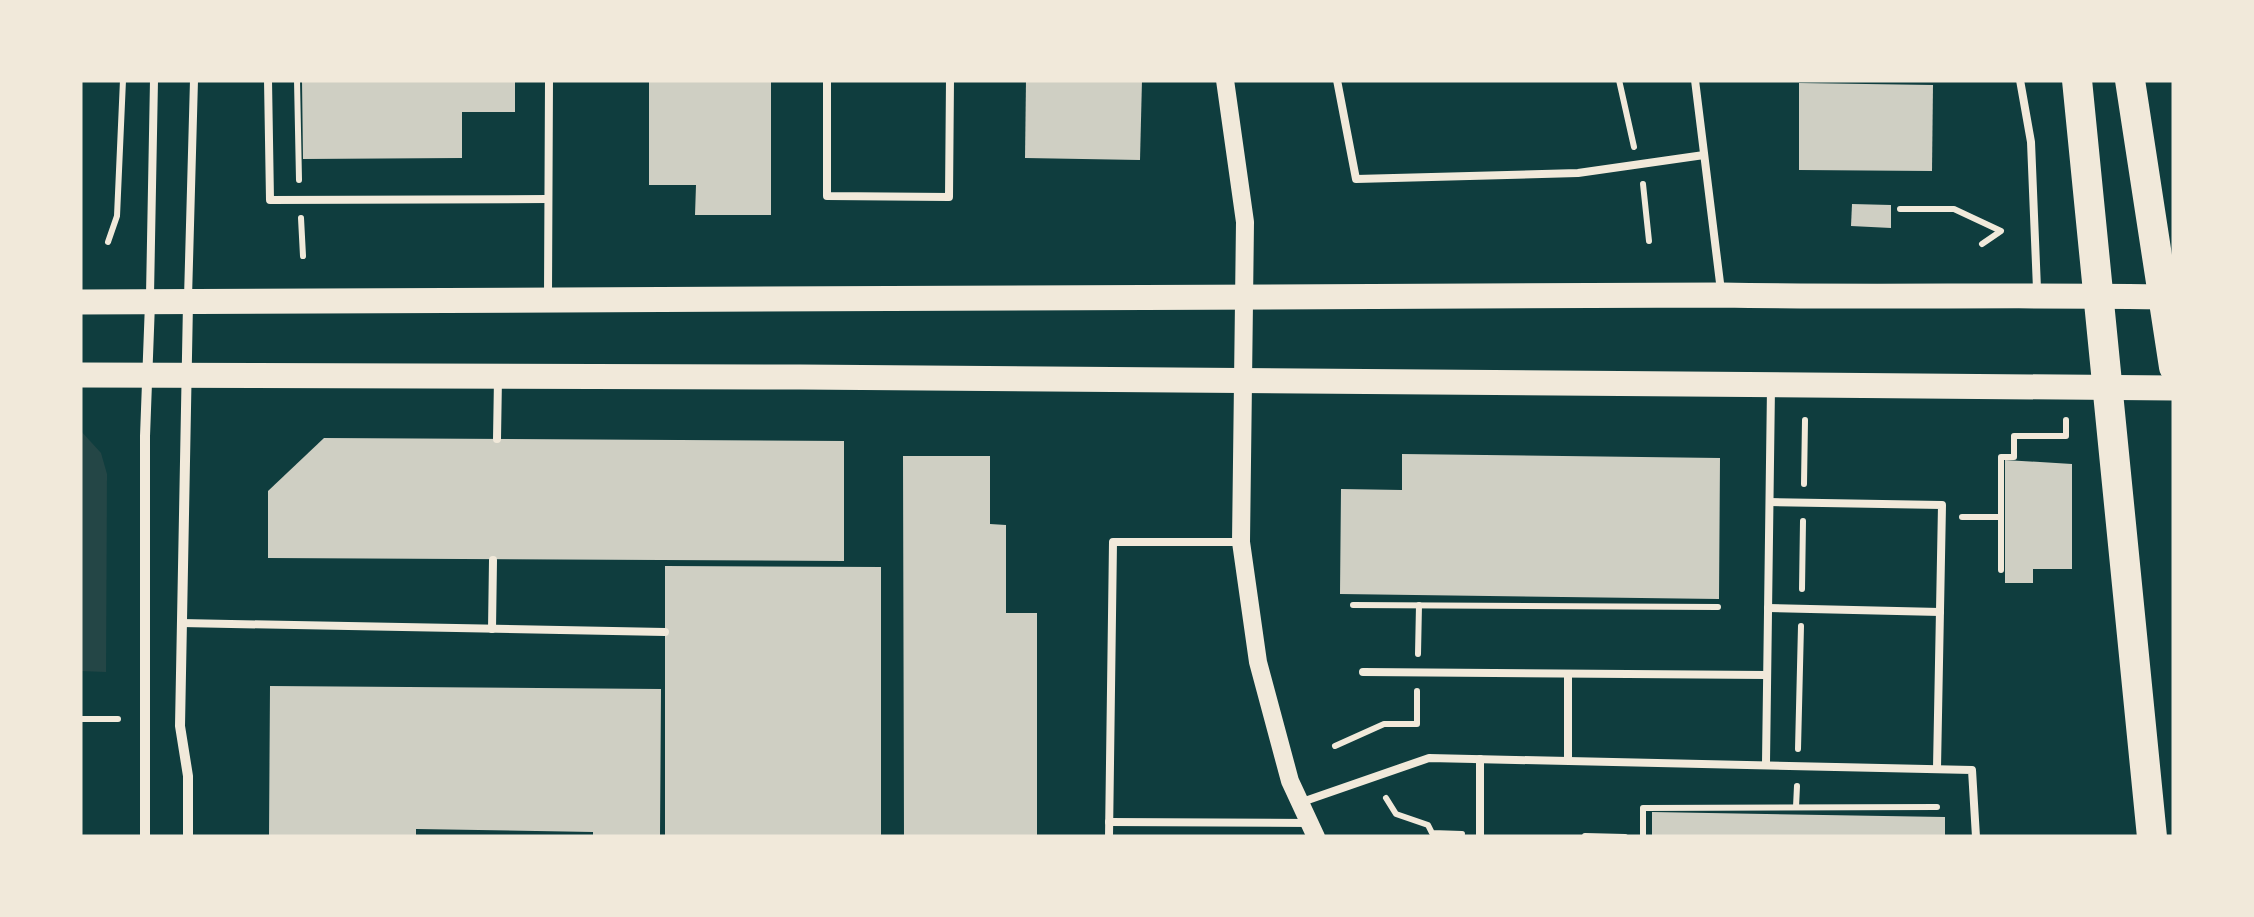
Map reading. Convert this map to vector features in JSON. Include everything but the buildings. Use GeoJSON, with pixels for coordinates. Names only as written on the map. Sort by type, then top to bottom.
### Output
{"type":"FeatureCollection","features":[{"type":"Feature","properties":{"kind":"highway"},"geometry":{"type":"LineString","coordinates":[[2077,80],[2152,837]]}},
{"type":"Feature","properties":{"kind":"highway"},"geometry":{"type":"LineString","coordinates":[[2130,80],[2174,367]]}},
{"type":"Feature","properties":{"kind":"main road"},"geometry":{"type":"LineString","coordinates":[[80,302],[1873,298],[2037,294],[2174,297]]}},
{"type":"Feature","properties":{"kind":"main road"},"geometry":{"type":"LineString","coordinates":[[80,375],[2174,388]]}},
{"type":"Feature","properties":{"kind":"street"},"geometry":{"type":"LineString","coordinates":[[1226,80],[1245,222],[1241,542],[1258,662],[1290,782],[1313,830]]}},
{"type":"Feature","properties":{"kind":"street"},"geometry":{"type":"LineString","coordinates":[[146,837],[150,302]]}},
{"type":"Feature","properties":{"kind":"street"},"geometry":{"type":"LineString","coordinates":[[188,302],[180,726],[188,776],[188,837]]}},
{"type":"Feature","properties":{"kind":"lane"},"geometry":{"type":"LineString","coordinates":[[150,302],[154,80]]}},
{"type":"Feature","properties":{"kind":"lane"},"geometry":{"type":"LineString","coordinates":[[188,302],[194,80]]}},
{"type":"Feature","properties":{"kind":"lane"},"geometry":{"type":"LineString","coordinates":[[268,80],[270,200],[548,199]]}},
{"type":"Feature","properties":{"kind":"lane"},"geometry":{"type":"LineString","coordinates":[[548,80],[548,302]]}},
{"type":"Feature","properties":{"kind":"lane"},"geometry":{"type":"LineString","coordinates":[[827,80],[827,196],[950,197],[950,80]]}},
{"type":"Feature","properties":{"kind":"lane"},"geometry":{"type":"LineString","coordinates":[[1337,80],[1356,179],[1578,174],[1704,155]]}},
{"type":"Feature","properties":{"kind":"lane"},"geometry":{"type":"LineString","coordinates":[[1695,80],[1722,296]]}},
{"type":"Feature","properties":{"kind":"lane"},"geometry":{"type":"LineString","coordinates":[[2020,80],[2031,142],[2037,294]]}},
{"type":"Feature","properties":{"kind":"lane"},"geometry":{"type":"LineString","coordinates":[[496,439],[498,376]]}},
{"type":"Feature","properties":{"kind":"lane"},"geometry":{"type":"LineString","coordinates":[[1766,763],[1772,386]]}},
{"type":"Feature","properties":{"kind":"lane"},"geometry":{"type":"LineString","coordinates":[[1770,502],[1942,505],[1937,768]]}},
{"type":"Feature","properties":{"kind":"lane"},"geometry":{"type":"LineString","coordinates":[[1109,837],[1112,542],[1241,542]]}},
{"type":"Feature","properties":{"kind":"lane"},"geometry":{"type":"LineString","coordinates":[[492,628],[493,560]]}},
{"type":"Feature","properties":{"kind":"lane"},"geometry":{"type":"LineString","coordinates":[[1768,608],[1940,612]]}},
{"type":"Feature","properties":{"kind":"lane"},"geometry":{"type":"LineString","coordinates":[[181,623],[665,632]]}},
{"type":"Feature","properties":{"kind":"lane"},"geometry":{"type":"LineString","coordinates":[[1364,672],[1767,675]]}},
{"type":"Feature","properties":{"kind":"lane"},"geometry":{"type":"LineString","coordinates":[[1568,674],[1568,760]]}},
{"type":"Feature","properties":{"kind":"lane"},"geometry":{"type":"LineString","coordinates":[[1300,803],[1429,758],[1937,768],[1972,770],[1976,837]]}},
{"type":"Feature","properties":{"kind":"lane"},"geometry":{"type":"LineString","coordinates":[[1480,759],[1480,837]]}},
{"type":"Feature","properties":{"kind":"lane"},"geometry":{"type":"LineString","coordinates":[[1109,822],[1215,822],[1313,830]]}},
{"type":"Feature","properties":{"kind":"lane"},"geometry":{"type":"LineString","coordinates":[[1215,822],[1220,837]]}},
{"type":"Feature","properties":{"kind":"path"},"geometry":{"type":"LineString","coordinates":[[108,242],[117,216],[123,80]]}},
{"type":"Feature","properties":{"kind":"path"},"geometry":{"type":"LineString","coordinates":[[297,80],[303,256]]}},
{"type":"Feature","properties":{"kind":"path"},"geometry":{"type":"LineString","coordinates":[[1900,210],[1954,209],[2001,231],[1982,244]]}},
{"type":"Feature","properties":{"kind":"path"},"geometry":{"type":"LineString","coordinates":[[2001,570],[2001,457],[2014,457],[2014,436],[2066,436],[2066,420]]}},
{"type":"Feature","properties":{"kind":"path"},"geometry":{"type":"LineString","coordinates":[[1942,517],[2000,517]]}},
{"type":"Feature","properties":{"kind":"path"},"geometry":{"type":"LineString","coordinates":[[1353,605],[1718,607]]}},
{"type":"Feature","properties":{"kind":"path"},"geometry":{"type":"LineString","coordinates":[[80,719],[118,719]]}},
{"type":"Feature","properties":{"kind":"path"},"geometry":{"type":"LineString","coordinates":[[1375,804],[1388,798],[1396,814],[1428,825],[1432,833],[1462,837]]}},
{"type":"Feature","properties":{"kind":"path"},"geometry":{"type":"LineString","coordinates":[[1643,837],[1643,808],[1937,807]]}},
{"type":"Feature","properties":{"kind":"path"},"geometry":{"type":"LineString","coordinates":[[1585,836],[1625,837]]}},
{"type":"Feature","properties":{"kind":"shaded area"},"geometry":{"type":"Polygon","coordinates":[[[80,430],[101,453],[107,474],[106,672],[80,671],[80,430]]]}}]}
